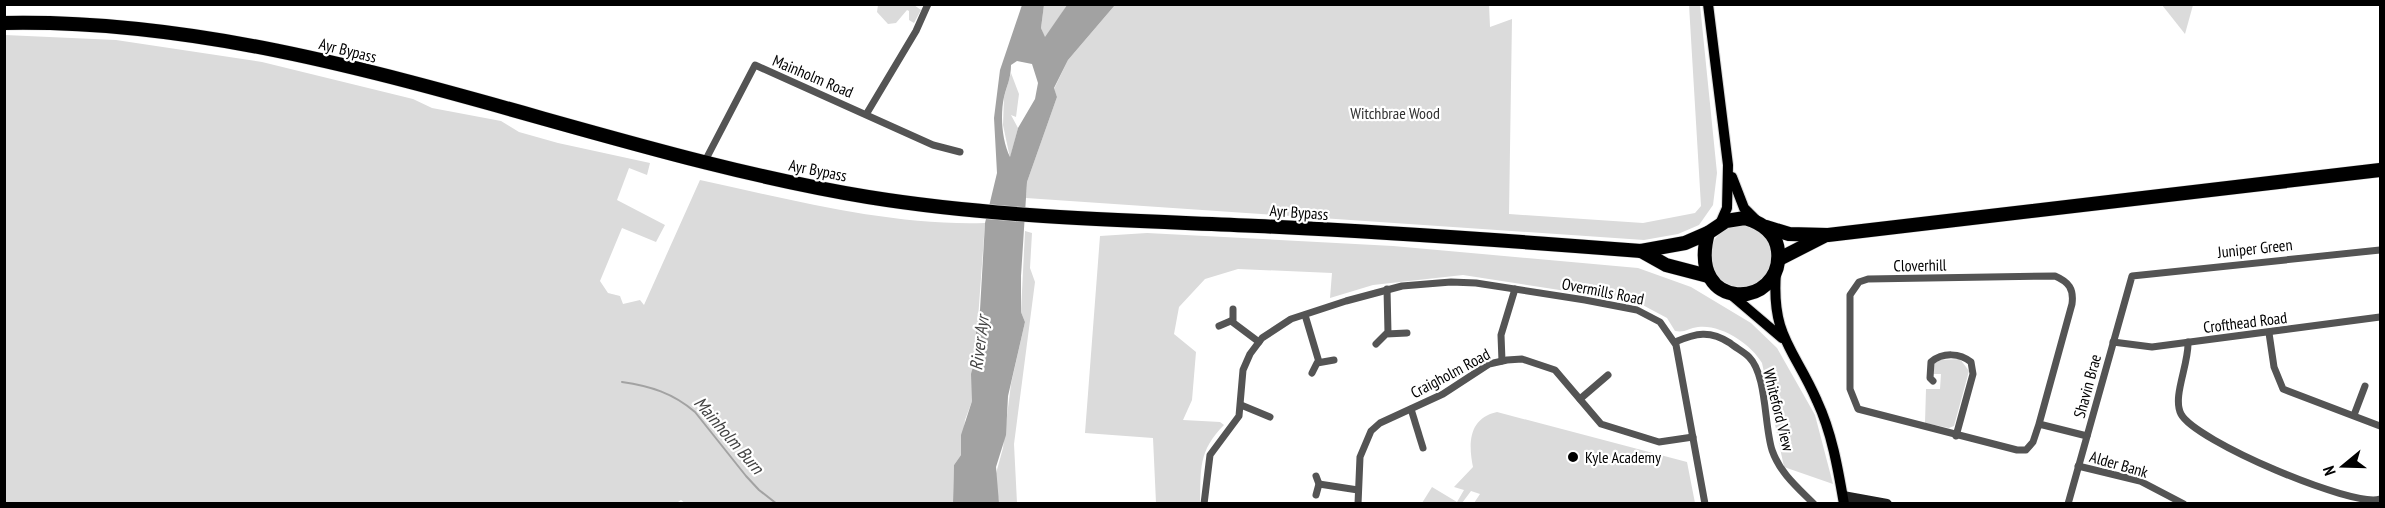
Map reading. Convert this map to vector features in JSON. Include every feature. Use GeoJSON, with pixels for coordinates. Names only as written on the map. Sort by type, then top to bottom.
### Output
{"type":"FeatureCollection","features":[{"type":"Feature","properties":{"kind":"highway","name":"Ayr Bypass"},"geometry":{"type":"LineString","coordinates":[[4,23],[49,22],[170,32],[290,52],[747,173],[866,197],[972,212],[1047,218],[1259,226],[1641,251],[1684,243],[1708,233]]}},
{"type":"Feature","properties":{"kind":"highway"},"geometry":{"type":"LineString","coordinates":[[1762,225],[1776,241],[1777,266],[1768,283],[1748,294],[1728,292],[1714,284],[1708,276],[1703,259],[1708,233],[1720,224],[1737,218],[1762,225],[1789,234],[1828,235],[2380,170]]}},
{"type":"Feature","properties":{"kind":"highway"},"geometry":{"type":"LineString","coordinates":[[1777,266],[1828,235]]}},
{"type":"Feature","properties":{"kind":"highway","name":"Ayr Bypass"},"geometry":{"type":"LineString","coordinates":[[1641,251],[1666,265],[1708,276]]}},
{"type":"Feature","properties":{"kind":"main road"},"geometry":{"type":"LineString","coordinates":[[1708,4],[1728,165],[1727,208],[1720,224]]}},
{"type":"Feature","properties":{"kind":"main road"},"geometry":{"type":"LineString","coordinates":[[1728,165],[1736,192],[1744,208],[1762,225]]}},
{"type":"Feature","properties":{"kind":"main road"},"geometry":{"type":"LineString","coordinates":[[1777,266],[1776,314],[1782,338],[1818,401],[1844,500]]}},
{"type":"Feature","properties":{"kind":"main road"},"geometry":{"type":"LineString","coordinates":[[1728,292],[1782,338]]}},
{"type":"Feature","properties":{"kind":"street"},"geometry":{"type":"LineString","coordinates":[[867,113],[916,31],[928,4]]}},
{"type":"Feature","properties":{"kind":"street","name":"Mainholm Road"},"geometry":{"type":"LineString","coordinates":[[705,161],[755,65],[867,113],[933,145],[960,152]]}},
{"type":"Feature","properties":{"kind":"street","name":"Juniper Green"},"geometry":{"type":"LineString","coordinates":[[2132,276],[2380,250]]}},
{"type":"Feature","properties":{"kind":"street","name":"Cloverhill"},"geometry":{"type":"LineString","coordinates":[[2055,276],[2064,280],[2071,287],[2072,304],[2039,424],[2033,442],[2026,450],[2010,450],[1865,413],[1853,403],[1850,389],[1849,306],[1850,295],[1859,282],[1868,279],[2055,276]]}},
{"type":"Feature","properties":{"kind":"street","name":"Shavin Brae"},"geometry":{"type":"LineString","coordinates":[[2067,504],[2132,276]]}},
{"type":"Feature","properties":{"kind":"street","name":"Overmills Road"},"geometry":{"type":"LineString","coordinates":[[1204,504],[1210,455],[1239,416],[1243,370],[1250,354],[1259,342],[1274,329],[1305,315],[1387,289],[1451,282],[1585,300],[1649,314],[1660,322],[1675,342],[1705,504]]}},
{"type":"Feature","properties":{"kind":"street"},"geometry":{"type":"LineString","coordinates":[[1387,289],[1388,333]]}},
{"type":"Feature","properties":{"kind":"street","name":"Craigholm Road"},"geometry":{"type":"LineString","coordinates":[[1502,361],[1501,335],[1515,289]]}},
{"type":"Feature","properties":{"kind":"street"},"geometry":{"type":"LineString","coordinates":[[1231,321],[1233,309]]}},
{"type":"Feature","properties":{"kind":"street"},"geometry":{"type":"LineString","coordinates":[[1305,315],[1320,362]]}},
{"type":"Feature","properties":{"kind":"street","name":"Crofthead Road"},"geometry":{"type":"LineString","coordinates":[[2113,342],[2140,347],[2269,333],[2380,317]]}},
{"type":"Feature","properties":{"kind":"street"},"geometry":{"type":"LineString","coordinates":[[1219,326],[1231,321]]}},
{"type":"Feature","properties":{"kind":"street"},"geometry":{"type":"LineString","coordinates":[[1231,321],[1259,342]]}},
{"type":"Feature","properties":{"kind":"street","name":"Whiteford View"},"geometry":{"type":"LineString","coordinates":[[1675,342],[1701,332],[1716,335],[1749,356],[1755,365],[1760,385],[1772,449],[1784,474],[1814,504]]}},
{"type":"Feature","properties":{"kind":"street"},"geometry":{"type":"LineString","coordinates":[[1376,344],[1388,333],[1407,333]]}},
{"type":"Feature","properties":{"kind":"street"},"geometry":{"type":"LineString","coordinates":[[2269,333],[2274,367],[2283,389],[2380,426]]}},
{"type":"Feature","properties":{"kind":"street"},"geometry":{"type":"LineString","coordinates":[[2188,342],[2189,357],[2178,400],[2179,411],[2185,422],[2236,452],[2275,470],[2363,501],[2380,499]]}},
{"type":"Feature","properties":{"kind":"street"},"geometry":{"type":"LineString","coordinates":[[1933,381],[1929,371],[1931,362],[1935,358],[1964,356],[1971,362],[1973,374],[1956,436]]}},
{"type":"Feature","properties":{"kind":"street","name":"Craigholm Road"},"geometry":{"type":"LineString","coordinates":[[1359,504],[1360,457],[1371,430],[1380,423],[1443,394],[1489,364],[1502,361],[1522,359],[1543,364],[1554,370],[1601,424],[1659,442],[1693,437]]}},
{"type":"Feature","properties":{"kind":"street"},"geometry":{"type":"LineString","coordinates":[[1312,373],[1320,362],[1334,360]]}},
{"type":"Feature","properties":{"kind":"street"},"geometry":{"type":"LineString","coordinates":[[1580,399],[1608,375]]}},
{"type":"Feature","properties":{"kind":"street"},"geometry":{"type":"LineString","coordinates":[[1596,385],[1603,393]]}},
{"type":"Feature","properties":{"kind":"street"},"geometry":{"type":"LineString","coordinates":[[2354,415],[2365,386]]}},
{"type":"Feature","properties":{"kind":"street"},"geometry":{"type":"LineString","coordinates":[[1241,405],[1270,417]]}},
{"type":"Feature","properties":{"kind":"street","name":"Craigholm Road"},"geometry":{"type":"LineString","coordinates":[[1411,409],[1423,448]]}},
{"type":"Feature","properties":{"kind":"street"},"geometry":{"type":"LineString","coordinates":[[2039,424],[2087,436]]}},
{"type":"Feature","properties":{"kind":"street","name":"Alder Bank"},"geometry":{"type":"LineString","coordinates":[[2078,466],[2140,481],[2184,504]]}},
{"type":"Feature","properties":{"kind":"street"},"geometry":{"type":"LineString","coordinates":[[1316,476],[1319,484],[1316,495]]}},
{"type":"Feature","properties":{"kind":"street"},"geometry":{"type":"LineString","coordinates":[[1319,484],[1358,490]]}},
{"type":"Feature","properties":{"kind":"street"},"geometry":{"type":"LineString","coordinates":[[1844,500],[1887,504]]}},
{"type":"Feature","properties":{"kind":"green space","name":"Witchbrae Wood"},"geometry":{"type":"Polygon","coordinates":[[[1489,4],[1490,27],[1512,19],[1509,214],[1643,223],[1695,213],[1701,206],[1689,5],[1700,5],[1717,173],[1713,205],[1699,225],[1678,234],[1644,240],[1026,198],[1027,182],[1057,97],[1054,89],[1068,60],[1115,5],[1489,4]]]}},
{"type":"Feature","properties":{"kind":"green space"},"geometry":{"type":"Polygon","coordinates":[[[878,5],[914,5],[921,10],[914,23],[909,20],[907,10],[896,23],[888,24],[877,12],[878,5]]]}},
{"type":"Feature","properties":{"kind":"green space"},"geometry":{"type":"Polygon","coordinates":[[[1044,5],[1067,5],[1045,39],[1041,28],[1044,5]]]}},
{"type":"Feature","properties":{"kind":"green space"},"geometry":{"type":"Polygon","coordinates":[[[2162,5],[2193,5],[2185,34],[2162,5]]]}},
{"type":"Feature","properties":{"kind":"green space"},"geometry":{"type":"Polygon","coordinates":[[[5,35],[116,40],[262,62],[413,99],[432,108],[501,121],[519,132],[558,143],[650,163],[647,175],[629,168],[617,200],[665,225],[656,242],[622,228],[600,281],[608,293],[620,296],[623,304],[640,300],[644,305],[700,180],[877,216],[949,223],[985,223],[972,401],[965,420],[961,455],[954,465],[953,503],[686,504],[681,500],[675,504],[5,504],[5,35]]]}},
{"type":"Feature","properties":{"kind":"green space"},"geometry":{"type":"Polygon","coordinates":[[[1011,73],[1019,94],[1016,117],[1011,115],[1018,128],[1010,158],[1003,125],[1004,97],[1011,73]]]}},
{"type":"Feature","properties":{"kind":"green space"},"geometry":{"type":"Polygon","coordinates":[[[1735,225],[1747,225],[1763,234],[1770,244],[1772,256],[1770,268],[1763,278],[1747,287],[1735,287],[1724,282],[1715,273],[1710,262],[1710,250],[1715,239],[1724,230],[1735,225]]]}},
{"type":"Feature","properties":{"kind":"green space"},"geometry":{"type":"Polygon","coordinates":[[[1025,231],[1032,233],[1030,268],[1035,282],[1014,444],[1017,503],[999,503],[995,477],[1003,448],[1011,384],[1025,322],[1021,312],[1025,231]]]}},
{"type":"Feature","properties":{"kind":"green space"},"geometry":{"type":"Polygon","coordinates":[[[1147,233],[1393,246],[1638,268],[1691,287],[1751,323],[1777,348],[1815,415],[1833,484],[1784,467],[1762,363],[1743,342],[1725,332],[1707,327],[1675,331],[1667,318],[1637,302],[1463,275],[1373,285],[1330,298],[1332,273],[1238,269],[1205,279],[1179,307],[1174,334],[1196,352],[1192,400],[1183,420],[1220,422],[1224,425],[1209,443],[1205,452],[1201,470],[1200,503],[1156,503],[1153,438],[1085,433],[1100,236],[1147,233]]]}},
{"type":"Feature","properties":{"kind":"green space"},"geometry":{"type":"Polygon","coordinates":[[[1960,359],[1969,371],[1954,426],[1949,428],[1925,423],[1926,389],[1940,389],[1941,374],[1933,374],[1934,364],[1939,360],[1960,359]]]}},
{"type":"Feature","properties":{"kind":"green space","name":"Kyle Academy"},"geometry":{"type":"Polygon","coordinates":[[[1497,412],[1687,462],[1695,503],[1474,503],[1480,494],[1471,491],[1462,503],[1422,503],[1432,487],[1457,502],[1464,490],[1454,487],[1473,467],[1471,441],[1476,426],[1488,415],[1497,412]]]}},
{"type":"Feature","properties":{"kind":"water","name":"River Ayr"},"geometry":{"type":"Polygon","coordinates":[[[1022,5],[1044,5],[1041,28],[1045,37],[1067,5],[1115,5],[1068,60],[1054,88],[1057,97],[1027,182],[1021,276],[1021,312],[1025,322],[1008,396],[1006,435],[996,467],[999,503],[953,503],[954,465],[961,455],[961,435],[972,401],[971,374],[976,356],[976,327],[980,310],[985,223],[997,173],[994,118],[1000,70],[1022,5]],[[1017,61],[1011,65],[1002,120],[1005,143],[1010,157],[1018,128],[1035,99],[1038,83],[1032,64],[1017,61]]]}},
{"type":"Feature","properties":{"kind":"waterway","name":"Mainholm Burn"},"geometry":{"type":"LineString","coordinates":[[622,382],[661,391],[687,405],[746,476],[777,504]]}},
{"type":"Feature","properties":{"kind":"place","name":"Kyle Academy"},"geometry":{"type":"Point","coordinates":[1573,457]}}]}
